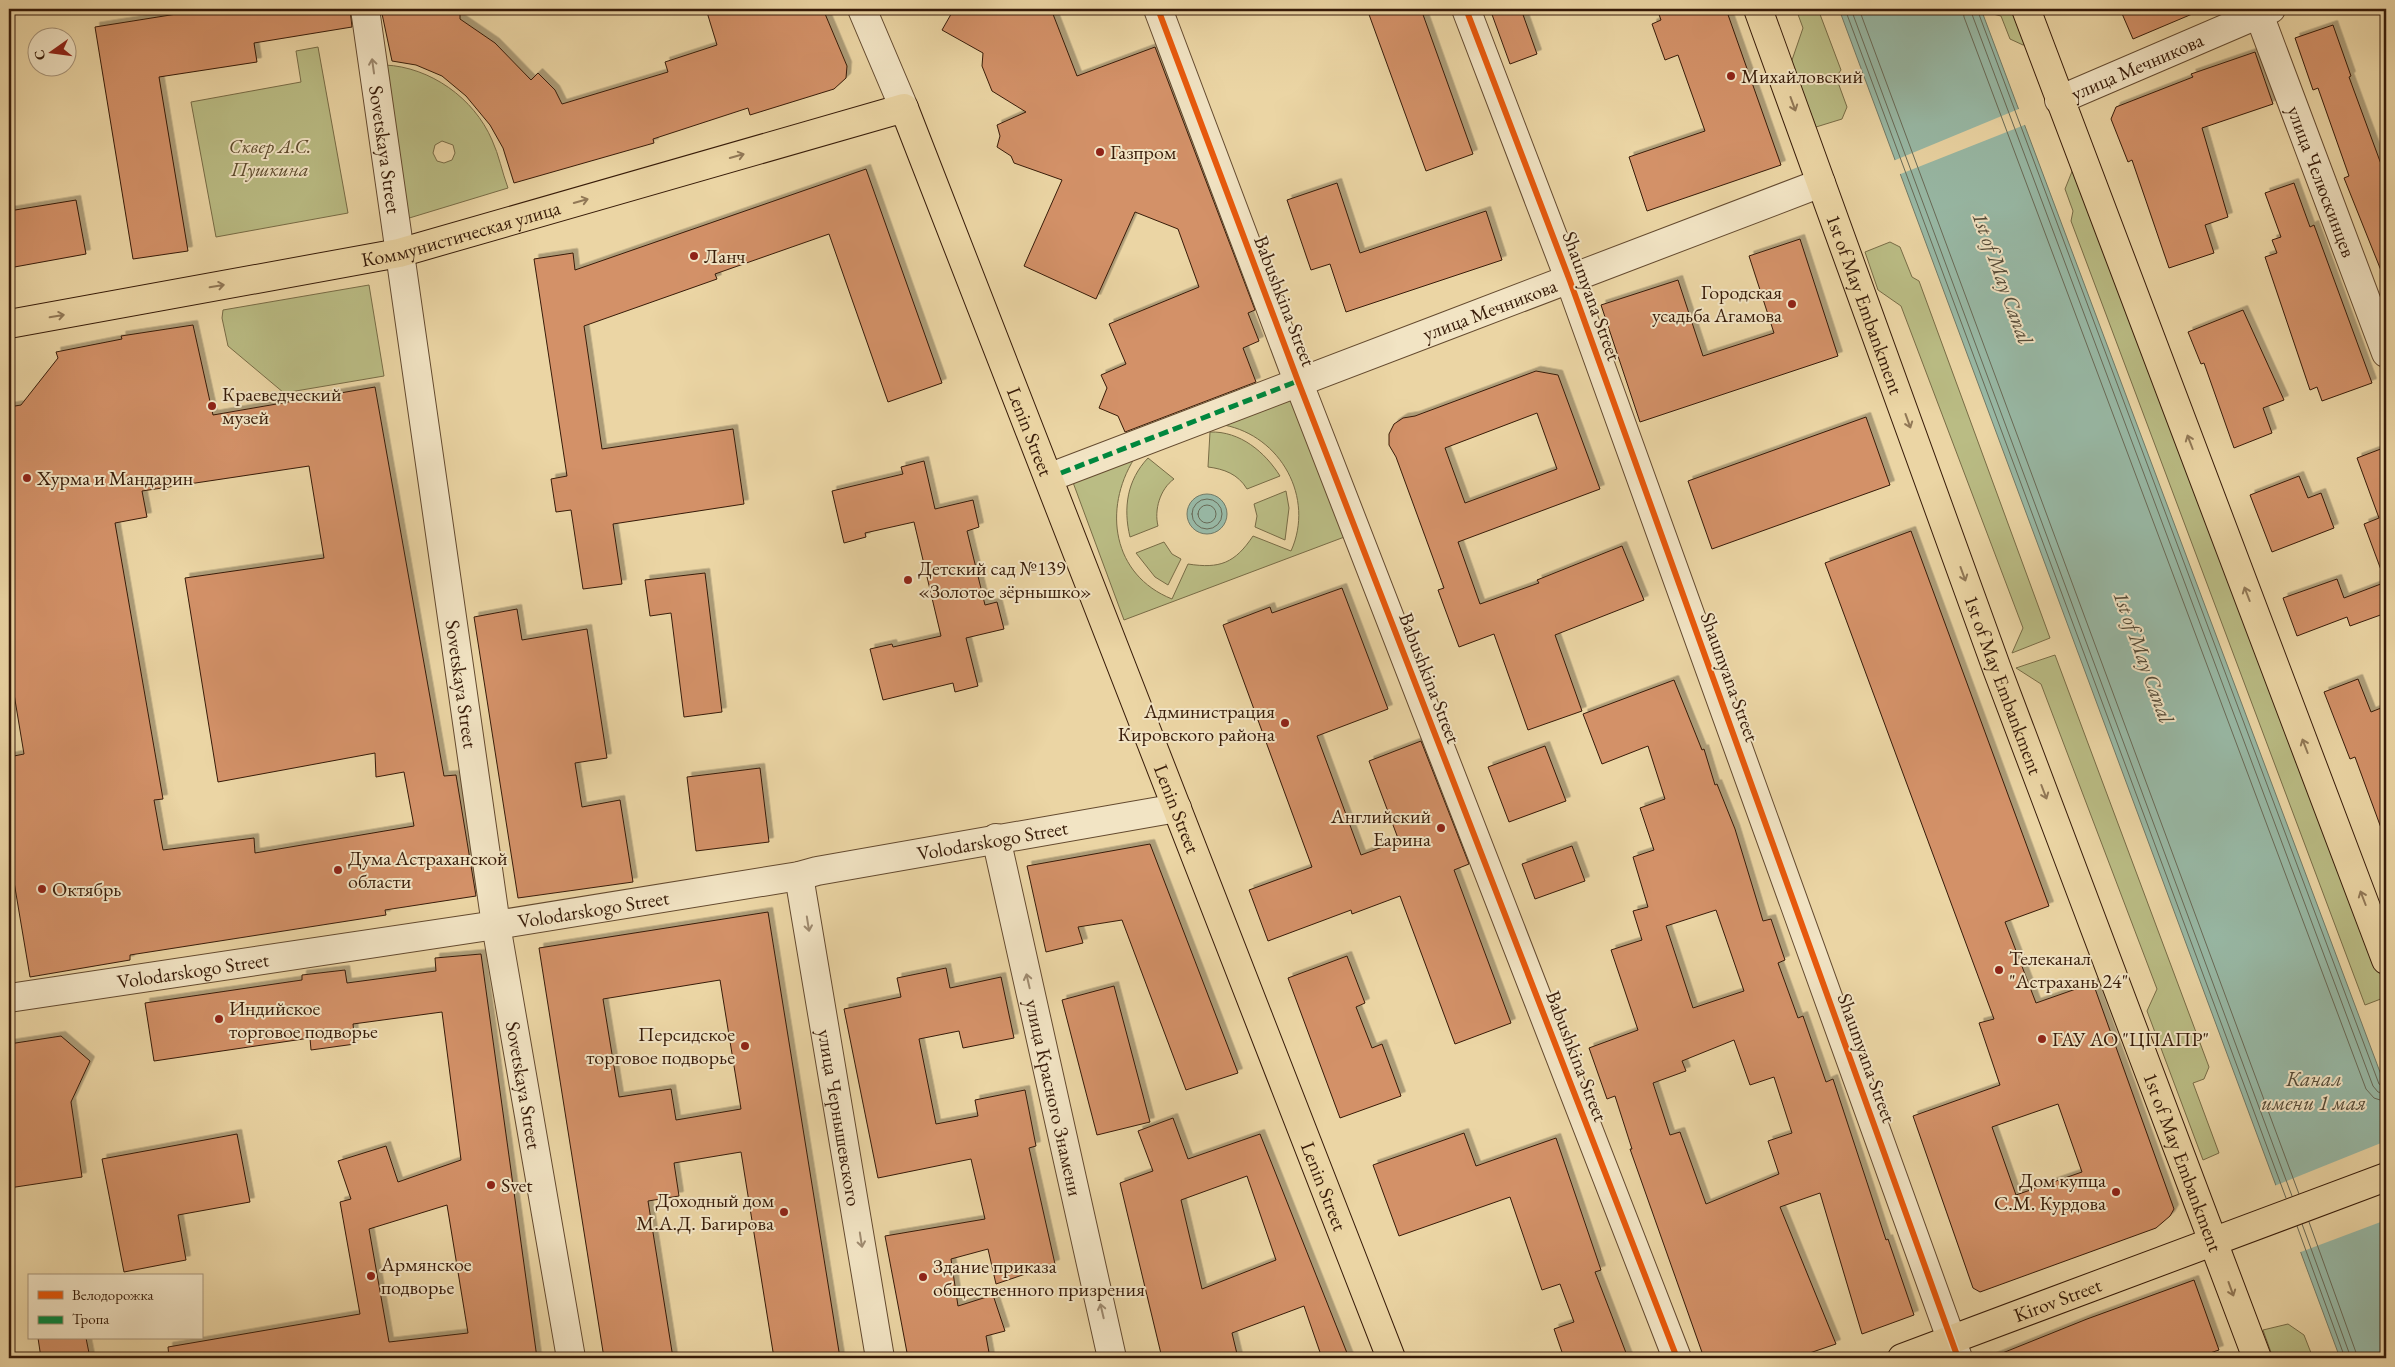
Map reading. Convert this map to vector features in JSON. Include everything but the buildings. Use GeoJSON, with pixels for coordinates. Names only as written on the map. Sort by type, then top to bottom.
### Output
{"type":"FeatureCollection","features":[{"type":"Feature","properties":{"kind":"main road","name":"1st of May Embankment"},"geometry":{"type":"LineString","coordinates":[[1758,9],[1997,669],[2256,1358]]}},
{"type":"Feature","properties":{"kind":"main road"},"geometry":{"type":"LineString","coordinates":[[2026,9],[2386,960]]}},
{"type":"Feature","properties":{"kind":"main road","name":"Коммунистическая улица"},"geometry":{"type":"LineString","coordinates":[[9,324],[399,252],[904,108]]}},
{"type":"Feature","properties":{"kind":"main road","name":"Lenin Street"},"geometry":{"type":"LineString","coordinates":[[904,108],[1391,1358]]}},
{"type":"Feature","properties":{"kind":"main road","name":"Kirov Street"},"geometry":{"type":"LineString","coordinates":[[1902,1358],[1955,1349],[2214,1243],[2386,1177]]}},
{"type":"Feature","properties":{"kind":"street","name":"Sovetskaya Street"},"geometry":{"type":"LineString","coordinates":[[365,9],[496,925],[571,1358]]}},
{"type":"Feature","properties":{"kind":"street","name":"Lenin Street"},"geometry":{"type":"LineString","coordinates":[[862,9],[904,108]]}},
{"type":"Feature","properties":{"kind":"street","name":"Babushkina Street"},"geometry":{"type":"LineString","coordinates":[[1158,9],[1298,381],[1676,1358]]}},
{"type":"Feature","properties":{"kind":"street","name":"Shaumyana Street"},"geometry":{"type":"LineString","coordinates":[[1466,9],[1570,281],[1955,1349]]}},
{"type":"Feature","properties":{"kind":"street","name":"улица Мечникова"},"geometry":{"type":"LineString","coordinates":[[2059,100],[2262,10]]}},
{"type":"Feature","properties":{"kind":"street","name":"улица Челюскинцев"},"geometry":{"type":"LineString","coordinates":[[2262,10],[2386,353]]}},
{"type":"Feature","properties":{"kind":"street","name":"улица Мечникова"},"geometry":{"type":"LineString","coordinates":[[1061,473],[1298,381],[1570,281],[1821,183]]}},
{"type":"Feature","properties":{"kind":"street","name":"Volodarskogo Street"},"geometry":{"type":"LineString","coordinates":[[9,998],[496,925],[800,876],[817,870],[1177,808]]}},
{"type":"Feature","properties":{"kind":"street","name":"улица Красного Знамени"},"geometry":{"type":"LineString","coordinates":[[996,838],[1112,1358]]}},
{"type":"Feature","properties":{"kind":"street","name":"улица Чернышевского"},"geometry":{"type":"LineString","coordinates":[[800,876],[880,1358]]}},
{"type":"Feature","properties":{"kind":"green space"},"geometry":{"type":"Polygon","coordinates":[[[1796,9],[1818,9],[1841,70],[1836,77],[1847,107],[1842,119],[1816,127],[1791,63],[1803,28],[1796,9]]]}},
{"type":"Feature","properties":{"kind":"green space"},"geometry":{"type":"Polygon","coordinates":[[[1991,9],[2019,9],[2031,43],[2023,45],[2010,39],[2001,16],[1993,14],[1991,9]]]}},
{"type":"Feature","properties":{"kind":"green space","name":"Сквер А.С. Пушкина"},"geometry":{"type":"Polygon","coordinates":[[[318,47],[348,213],[216,237],[191,102],[301,82],[296,51],[318,47]]]}},
{"type":"Feature","properties":{"kind":"green space"},"geometry":{"type":"Polygon","coordinates":[[[385,65],[402,67],[418,72],[434,79],[462,98],[484,125],[492,140],[508,188],[406,219],[385,65]],[[442,141],[435,145],[433,153],[437,161],[444,163],[452,160],[455,153],[453,145],[442,141]]]}},
{"type":"Feature","properties":{"kind":"green space"},"geometry":{"type":"Polygon","coordinates":[[[2075,164],[2386,985],[2386,997],[2365,1005],[2071,221],[2073,211],[2065,189],[2075,164]]]}},
{"type":"Feature","properties":{"kind":"green space"},"geometry":{"type":"Polygon","coordinates":[[[1890,242],[1900,247],[1912,277],[1919,281],[2050,638],[2012,653],[2023,628],[1901,306],[1878,290],[1865,252],[1890,242]]]}},
{"type":"Feature","properties":{"kind":"green space"},"geometry":{"type":"Polygon","coordinates":[[[369,285],[384,376],[284,393],[228,346],[222,318],[223,310],[369,285]]]}},
{"type":"Feature","properties":{"kind":"green space"},"geometry":{"type":"Polygon","coordinates":[[[1294,390],[1347,536],[1124,620],[1071,477],[1134,459],[1124,478],[1118,499],[1119,539],[1125,557],[1136,574],[1152,588],[1172,599],[1188,564],[1209,566],[1226,562],[1240,552],[1253,536],[1291,551],[1297,531],[1299,511],[1295,491],[1288,472],[1277,456],[1262,442],[1244,431],[1224,425],[1294,390]]]}},
{"type":"Feature","properties":{"kind":"green space"},"geometry":{"type":"Polygon","coordinates":[[[1210,432],[1231,435],[1251,445],[1267,459],[1280,476],[1247,489],[1230,473],[1208,467],[1210,432]]]}},
{"type":"Feature","properties":{"kind":"green space"},"geometry":{"type":"Polygon","coordinates":[[[1148,458],[1174,479],[1165,488],[1159,500],[1158,526],[1130,537],[1127,516],[1128,495],[1135,476],[1148,458]]]}},
{"type":"Feature","properties":{"kind":"green space"},"geometry":{"type":"Polygon","coordinates":[[[1286,491],[1289,508],[1285,540],[1255,527],[1257,516],[1254,504],[1286,491]]]}},
{"type":"Feature","properties":{"kind":"green space"},"geometry":{"type":"Polygon","coordinates":[[[1164,542],[1172,554],[1181,559],[1168,585],[1155,577],[1136,553],[1164,542]]]}},
{"type":"Feature","properties":{"kind":"green space"},"geometry":{"type":"Polygon","coordinates":[[[2055,655],[2209,1067],[2204,1079],[2193,1083],[2219,1153],[2203,1160],[2147,1011],[2157,989],[2041,684],[2016,668],[2055,655]]]}},
{"type":"Feature","properties":{"kind":"green space"},"geometry":{"type":"Polygon","coordinates":[[[2288,1324],[2304,1335],[2313,1358],[2273,1358],[2263,1330],[2288,1324]]]}},
{"type":"Feature","properties":{"kind":"water","name":"Канал имени 1 мая"},"geometry":{"type":"Polygon","coordinates":[[[1839,9],[1981,9],[2386,1088],[2386,1358],[2340,1358],[1839,9]]]}},
{"type":"Feature","properties":{"kind":"water"},"geometry":{"type":"Polygon","coordinates":[[[1211,494],[1218,497],[1224,503],[1227,514],[1226,522],[1218,531],[1211,534],[1203,534],[1196,531],[1188,522],[1187,510],[1190,503],[1199,495],[1211,494]]]}},
{"type":"Feature","properties":{"kind":"pier"},"geometry":{"type":"Polygon","coordinates":[[[2021,108],[2027,124],[1898,175],[1893,161],[2021,108]]]}},
{"type":"Feature","properties":{"kind":"pier"},"geometry":{"type":"Polygon","coordinates":[[[2386,1141],[2386,1220],[2298,1253],[2274,1186],[2386,1141]]]}},
{"type":"Feature","properties":{"kind":"marked path"},"geometry":{"type":"LineString","coordinates":[[1061,473],[1298,381]]}},
{"type":"Feature","properties":{"kind":"cycle path"},"geometry":{"type":"LineString","coordinates":[[1158,9],[1298,381],[1677,1358]]}},
{"type":"Feature","properties":{"kind":"cycle path"},"geometry":{"type":"LineString","coordinates":[[1466,9],[1570,281],[1958,1358]]}},
{"type":"Feature","properties":{"kind":"place","name":"Михайловский"},"geometry":{"type":"Point","coordinates":[1731,76]}},
{"type":"Feature","properties":{"kind":"place","name":"Газпром"},"geometry":{"type":"Point","coordinates":[1100,152]}},
{"type":"Feature","properties":{"kind":"place","name":"Ланч"},"geometry":{"type":"Point","coordinates":[694,256]}},
{"type":"Feature","properties":{"kind":"place","name":"Городская усадьба Агамова"},"geometry":{"type":"Point","coordinates":[1792,304]}},
{"type":"Feature","properties":{"kind":"place","name":"Краеведческий музей"},"geometry":{"type":"Point","coordinates":[212,406]}},
{"type":"Feature","properties":{"kind":"place","name":"Хурма и Мандарин"},"geometry":{"type":"Point","coordinates":[27,478]}},
{"type":"Feature","properties":{"kind":"place","name":"Детский сад №139 «Золотое зёрнышко»"},"geometry":{"type":"Point","coordinates":[908,580]}},
{"type":"Feature","properties":{"kind":"place","name":"Администрация Кировского района"},"geometry":{"type":"Point","coordinates":[1285,723]}},
{"type":"Feature","properties":{"kind":"place","name":"Английский Еарина"},"geometry":{"type":"Point","coordinates":[1441,828]}},
{"type":"Feature","properties":{"kind":"place","name":"Дума Астраханской области"},"geometry":{"type":"Point","coordinates":[338,870]}},
{"type":"Feature","properties":{"kind":"place","name":"Октябрь"},"geometry":{"type":"Point","coordinates":[42,889]}},
{"type":"Feature","properties":{"kind":"place","name":"Телеканал \"Астрахань 24\""},"geometry":{"type":"Point","coordinates":[1999,970]}},
{"type":"Feature","properties":{"kind":"place","name":"Индийское торговое подворье"},"geometry":{"type":"Point","coordinates":[219,1019]}},
{"type":"Feature","properties":{"kind":"place","name":"ГАУ АО \"ЦПАПР\""},"geometry":{"type":"Point","coordinates":[2042,1039]}},
{"type":"Feature","properties":{"kind":"place","name":"Персидское торговое подворье"},"geometry":{"type":"Point","coordinates":[745,1046]}},
{"type":"Feature","properties":{"kind":"place","name":"Svet"},"geometry":{"type":"Point","coordinates":[491,1185]}},
{"type":"Feature","properties":{"kind":"place","name":"Дом купца С.М. Курдова"},"geometry":{"type":"Point","coordinates":[2116,1192]}},
{"type":"Feature","properties":{"kind":"place","name":"Доходный дом М.А.Д. Багирова"},"geometry":{"type":"Point","coordinates":[784,1212]}},
{"type":"Feature","properties":{"kind":"place","name":"Армянское подворье"},"geometry":{"type":"Point","coordinates":[371,1276]}},
{"type":"Feature","properties":{"kind":"place","name":"Здание приказа общественного призрения"},"geometry":{"type":"Point","coordinates":[923,1277]}},
{"type":"Feature","properties":{"kind":"water label","name":"1st of May Canal"},"geometry":{"type":"Point","coordinates":[2003,278]}},
{"type":"Feature","properties":{"kind":"water label","name":"1st of May Canal"},"geometry":{"type":"Point","coordinates":[2144,657]}}]}
